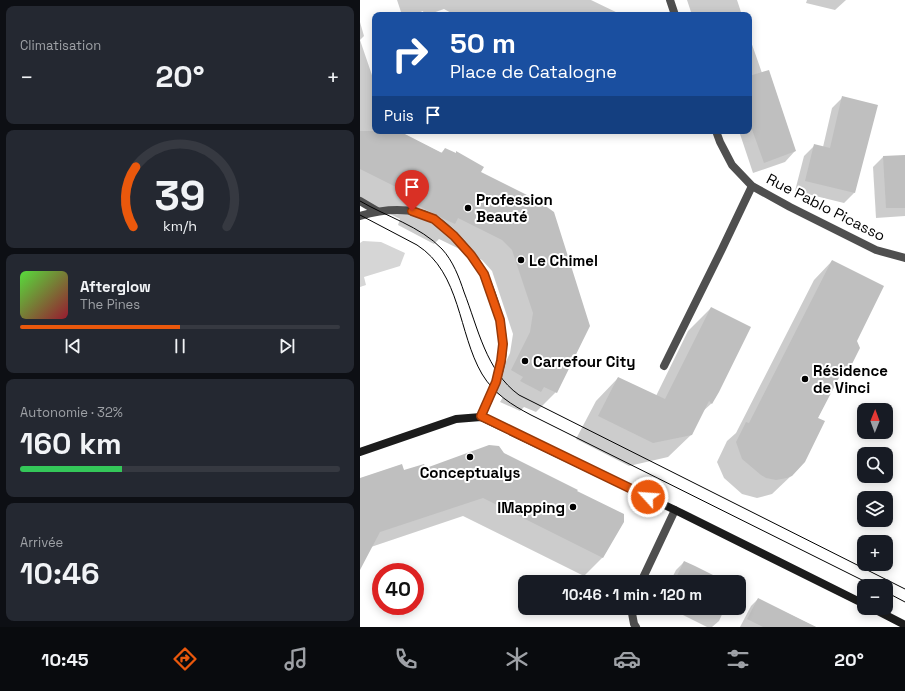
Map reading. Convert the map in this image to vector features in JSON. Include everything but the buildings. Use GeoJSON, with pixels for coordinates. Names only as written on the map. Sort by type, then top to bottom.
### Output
{"type":"FeatureCollection","features":[{"type":"Feature","properties":{"kind":"street"},"geometry":{"type":"LineString","coordinates":[[670,0],[674,12]]}},
{"type":"Feature","properties":{"kind":"street","name":"Rue Pablo Picasso"},"geometry":{"type":"LineString","coordinates":[[717,134],[732,165],[752,186],[790,207],[876,250],[905,258]]}},
{"type":"Feature","properties":{"kind":"street"},"geometry":{"type":"LineString","coordinates":[[664,366],[752,186]]}},
{"type":"Feature","properties":{"kind":"street"},"geometry":{"type":"LineString","coordinates":[[360,202],[377,211]]}},
{"type":"Feature","properties":{"kind":"street"},"geometry":{"type":"LineString","coordinates":[[360,216],[377,211],[412,211],[434,219],[454,236],[471,255],[484,274],[500,320],[503,349],[499,375],[481,416]]}},
{"type":"Feature","properties":{"kind":"street"},"geometry":{"type":"LineString","coordinates":[[360,452],[456,419],[481,416],[857,601]]}},
{"type":"Feature","properties":{"kind":"street"},"geometry":{"type":"LineString","coordinates":[[644,575],[674,510]]}},
{"type":"Feature","properties":{"kind":"street"},"geometry":{"type":"LineString","coordinates":[[632,615],[636,627]]}},
{"type":"Feature","properties":{"kind":"street"},"geometry":{"type":"LineString","coordinates":[[886,615],[905,625]]}},
{"type":"Feature","properties":{"kind":"shaded area"},"geometry":{"type":"Polygon","coordinates":[[[363,241],[381,242],[405,253],[400,266],[364,277],[366,285],[360,287],[360,243],[363,241]]]}},
{"type":"Feature","properties":{"kind":"tram line"},"geometry":{"type":"LineString","coordinates":[[360,201],[414,228],[442,249],[458,275],[484,348],[498,374],[519,395],[905,589]]}},
{"type":"Feature","properties":{"kind":"tram line"},"geometry":{"type":"LineString","coordinates":[[360,215],[417,245],[431,257],[442,271],[451,287],[474,358],[482,374],[492,387],[510,403],[531,415],[860,579]]}},
{"type":"Feature","properties":{"kind":"tram line"},"geometry":{"type":"LineString","coordinates":[[893,596],[905,602]]}},
{"type":"Feature","properties":{"kind":"place","name":"Profession Beauté"},"geometry":{"type":"Point","coordinates":[468,208]}},
{"type":"Feature","properties":{"kind":"place","name":"Le Chimel"},"geometry":{"type":"Point","coordinates":[521,260]}},
{"type":"Feature","properties":{"kind":"place","name":"Carrefour City"},"geometry":{"type":"Point","coordinates":[525,361]}},
{"type":"Feature","properties":{"kind":"place","name":"Résidence de Vinci"},"geometry":{"type":"Point","coordinates":[805,379]}},
{"type":"Feature","properties":{"kind":"place","name":"Conceptualys"},"geometry":{"type":"Point","coordinates":[470,457]}},
{"type":"Feature","properties":{"kind":"place","name":"IMapping"},"geometry":{"type":"Point","coordinates":[573,507]}},
{"type":"Feature","properties":{"kind":"route"},"geometry":{"type":"LineString","coordinates":[[412,211],[434,219],[454,236],[471,255],[484,274],[500,320],[503,349],[499,375],[481,416],[648,497]]}}]}
